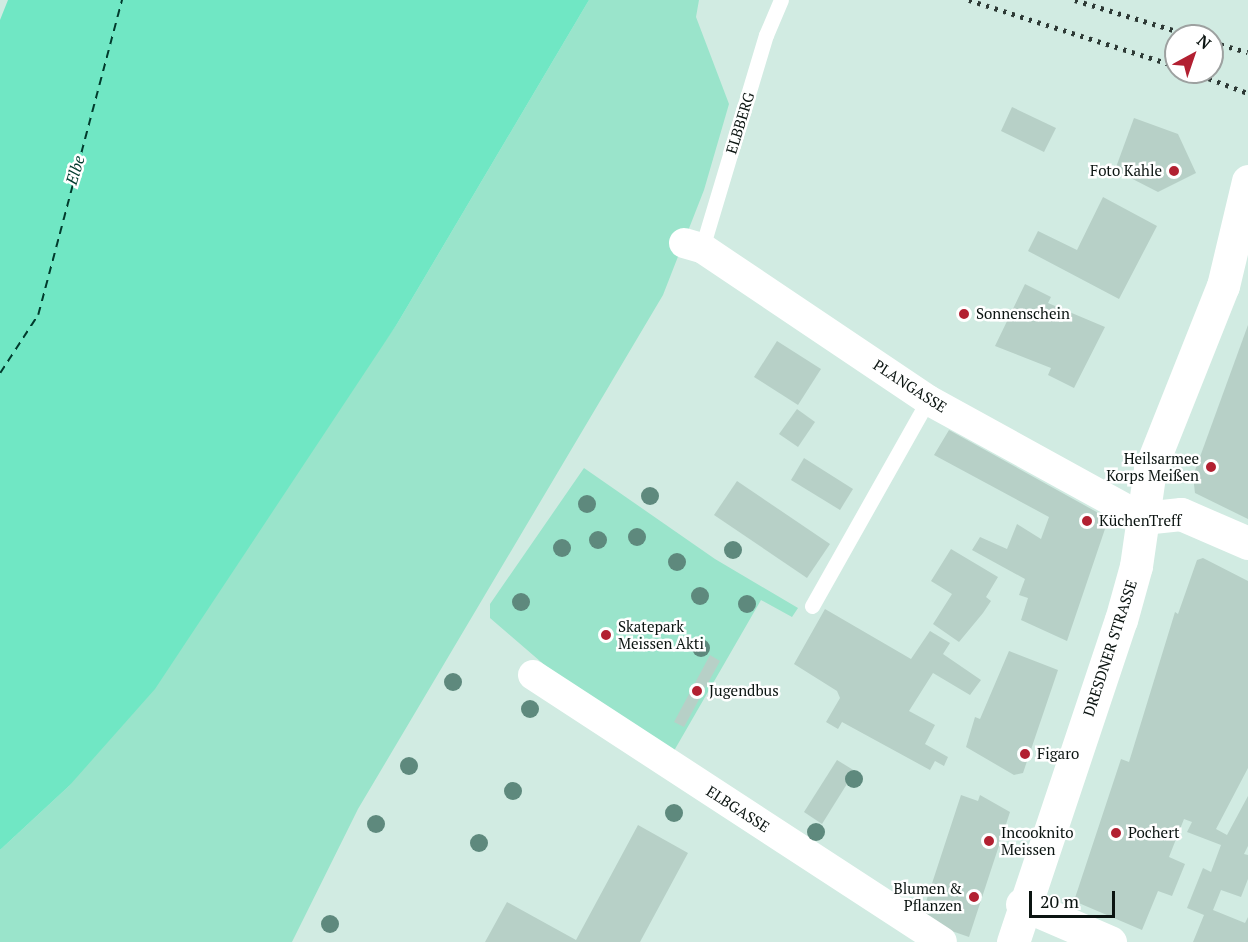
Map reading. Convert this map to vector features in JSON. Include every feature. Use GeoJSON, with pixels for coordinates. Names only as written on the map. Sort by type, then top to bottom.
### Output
{"type":"FeatureCollection","features":[{"type":"Feature","properties":{"kind":"main road","name":"DRESDNER STRASSE"},"geometry":{"type":"LineString","coordinates":[[1013,942],[1022,904],[1122,620],[1143,518],[1150,469],[1223,286],[1248,181]]}},
{"type":"Feature","properties":{"kind":"main road"},"geometry":{"type":"LineString","coordinates":[[1143,518],[1181,514],[1248,543]]}},
{"type":"Feature","properties":{"kind":"main road"},"geometry":{"type":"LineString","coordinates":[[1022,904],[1110,942]]}},
{"type":"Feature","properties":{"kind":"street","name":"PLANGASSE"},"geometry":{"type":"LineString","coordinates":[[693,246],[928,400],[1143,518]]}},
{"type":"Feature","properties":{"kind":"street","name":"ELBGASSE"},"geometry":{"type":"LineString","coordinates":[[533,675],[942,942]]}},
{"type":"Feature","properties":{"kind":"lane","name":"ELBBERG"},"geometry":{"type":"LineString","coordinates":[[693,246],[766,35],[781,0]]}},
{"type":"Feature","properties":{"kind":"lane"},"geometry":{"type":"LineString","coordinates":[[812,606],[928,400]]}},
{"type":"Feature","properties":{"kind":"shaded area"},"geometry":{"type":"Polygon","coordinates":[[[589,0],[699,0],[696,17],[729,104],[704,190],[663,295],[358,809],[292,942],[0,942],[0,850],[69,786],[397,324],[589,0]]]}},
{"type":"Feature","properties":{"kind":"shaded area"},"geometry":{"type":"Polygon","coordinates":[[[584,468],[715,559],[798,608],[792,617],[761,600],[671,756],[548,668],[490,618],[490,604],[584,468]]]}},
{"type":"Feature","properties":{"kind":"water","name":"Elbe"},"geometry":{"type":"Polygon","coordinates":[[[8,0],[589,0],[397,324],[155,689],[69,786],[0,850],[0,20],[8,0]]]}},
{"type":"Feature","properties":{"kind":"building"},"geometry":{"type":"Polygon","coordinates":[[[1012,107],[1056,128],[1044,152],[1001,131],[1012,107]]]}},
{"type":"Feature","properties":{"kind":"building"},"geometry":{"type":"Polygon","coordinates":[[[1134,118],[1178,134],[1196,173],[1158,192],[1115,170],[1134,118]]]}},
{"type":"Feature","properties":{"kind":"building"},"geometry":{"type":"Polygon","coordinates":[[[1103,197],[1157,226],[1119,299],[1028,251],[1038,231],[1077,250],[1103,197]]]}},
{"type":"Feature","properties":{"kind":"building"},"geometry":{"type":"Polygon","coordinates":[[[1025,284],[1051,297],[1048,303],[1105,327],[1074,388],[1048,375],[1051,368],[995,346],[1025,284]]]}},
{"type":"Feature","properties":{"kind":"building"},"geometry":{"type":"Polygon","coordinates":[[[1248,325],[1248,519],[1195,493],[1193,476],[1248,325]]]}},
{"type":"Feature","properties":{"kind":"building"},"geometry":{"type":"Polygon","coordinates":[[[777,341],[821,369],[798,405],[754,377],[777,341]]]}},
{"type":"Feature","properties":{"kind":"building"},"geometry":{"type":"Polygon","coordinates":[[[797,409],[815,422],[798,447],[779,434],[797,409]]]}},
{"type":"Feature","properties":{"kind":"building"},"geometry":{"type":"Polygon","coordinates":[[[949,430],[1102,515],[1106,526],[1067,641],[1021,620],[1028,598],[1019,595],[1025,579],[972,550],[980,537],[1007,549],[1017,524],[1041,539],[1049,517],[934,455],[949,430]]]}},
{"type":"Feature","properties":{"kind":"building"},"geometry":{"type":"Polygon","coordinates":[[[804,458],[853,489],[840,510],[791,480],[804,458]]]}},
{"type":"Feature","properties":{"kind":"building"},"geometry":{"type":"Polygon","coordinates":[[[737,481],[830,544],[807,578],[714,515],[737,481]]]}},
{"type":"Feature","properties":{"kind":"building"},"geometry":{"type":"Polygon","coordinates":[[[951,549],[998,577],[986,597],[991,601],[959,642],[933,624],[952,594],[931,581],[951,549]]]}},
{"type":"Feature","properties":{"kind":"building"},"geometry":{"type":"Polygon","coordinates":[[[1203,558],[1248,581],[1248,768],[1216,829],[1227,835],[1248,796],[1248,846],[1244,854],[1248,855],[1248,879],[1241,897],[1221,890],[1213,910],[1245,923],[1248,917],[1248,942],[1193,942],[1204,915],[1187,908],[1203,868],[1211,872],[1221,845],[1187,832],[1192,822],[1184,819],[1169,857],[1185,864],[1172,896],[1158,891],[1142,930],[1074,901],[1121,759],[1129,762],[1175,612],[1178,614],[1197,560],[1203,558]]]}},
{"type":"Feature","properties":{"kind":"building"},"geometry":{"type":"Polygon","coordinates":[[[825,609],[911,659],[930,631],[950,643],[943,654],[981,680],[970,695],[933,673],[909,711],[935,725],[925,744],[948,757],[944,766],[935,761],[930,770],[842,722],[838,729],[826,722],[840,698],[837,691],[794,664],[825,609]]]}},
{"type":"Feature","properties":{"kind":"building"},"geometry":{"type":"Polygon","coordinates":[[[1009,651],[1058,670],[1023,773],[1014,775],[966,747],[975,717],[980,719],[1009,651]]]}},
{"type":"Feature","properties":{"kind":"building","name":"Jugendbus"},"geometry":{"type":"Polygon","coordinates":[[[710,655],[720,661],[684,727],[674,722],[710,655]]]}},
{"type":"Feature","properties":{"kind":"building"},"geometry":{"type":"Polygon","coordinates":[[[837,760],[855,771],[822,824],[804,812],[837,760]]]}},
{"type":"Feature","properties":{"kind":"building"},"geometry":{"type":"Polygon","coordinates":[[[961,795],[978,801],[980,795],[1010,812],[969,937],[920,920],[961,795]]]}},
{"type":"Feature","properties":{"kind":"building"},"geometry":{"type":"Polygon","coordinates":[[[638,825],[688,853],[640,942],[485,942],[507,902],[576,940],[638,825]]]}},
{"type":"Feature","properties":{"kind":"ferry route"},"geometry":{"type":"LineString","coordinates":[[0,373],[38,315],[122,0]]}},
{"type":"Feature","properties":{"kind":"railway"},"geometry":{"type":"LineString","coordinates":[[969,0],[1164,62]]}},
{"type":"Feature","properties":{"kind":"railway"},"geometry":{"type":"LineString","coordinates":[[1075,0],[1164,27]]}},
{"type":"Feature","properties":{"kind":"railway"},"geometry":{"type":"LineString","coordinates":[[1224,45],[1248,52]]}},
{"type":"Feature","properties":{"kind":"railway"},"geometry":{"type":"LineString","coordinates":[[1224,84],[1248,93]]}},
{"type":"Feature","properties":{"kind":"place","name":"Foto Kahle"},"geometry":{"type":"Point","coordinates":[1174,171]}},
{"type":"Feature","properties":{"kind":"place","name":"Sonnenschein"},"geometry":{"type":"Point","coordinates":[964,314]}},
{"type":"Feature","properties":{"kind":"place","name":"Heilsarmee Korps Meißen"},"geometry":{"type":"Point","coordinates":[1211,467]}},
{"type":"Feature","properties":{"kind":"place","name":"KüchenTreff"},"geometry":{"type":"Point","coordinates":[1087,521]}},
{"type":"Feature","properties":{"kind":"place","name":"Skatepark Meissen Akti"},"geometry":{"type":"Point","coordinates":[606,635]}},
{"type":"Feature","properties":{"kind":"place","name":"Jugendbus"},"geometry":{"type":"Point","coordinates":[697,691]}},
{"type":"Feature","properties":{"kind":"place","name":"Figaro"},"geometry":{"type":"Point","coordinates":[1025,754]}},
{"type":"Feature","properties":{"kind":"place","name":"Pochert"},"geometry":{"type":"Point","coordinates":[1116,833]}},
{"type":"Feature","properties":{"kind":"place","name":"Incooknito Meissen"},"geometry":{"type":"Point","coordinates":[989,841]}},
{"type":"Feature","properties":{"kind":"place","name":"Blumen & Pflanzen"},"geometry":{"type":"Point","coordinates":[974,897]}}]}
